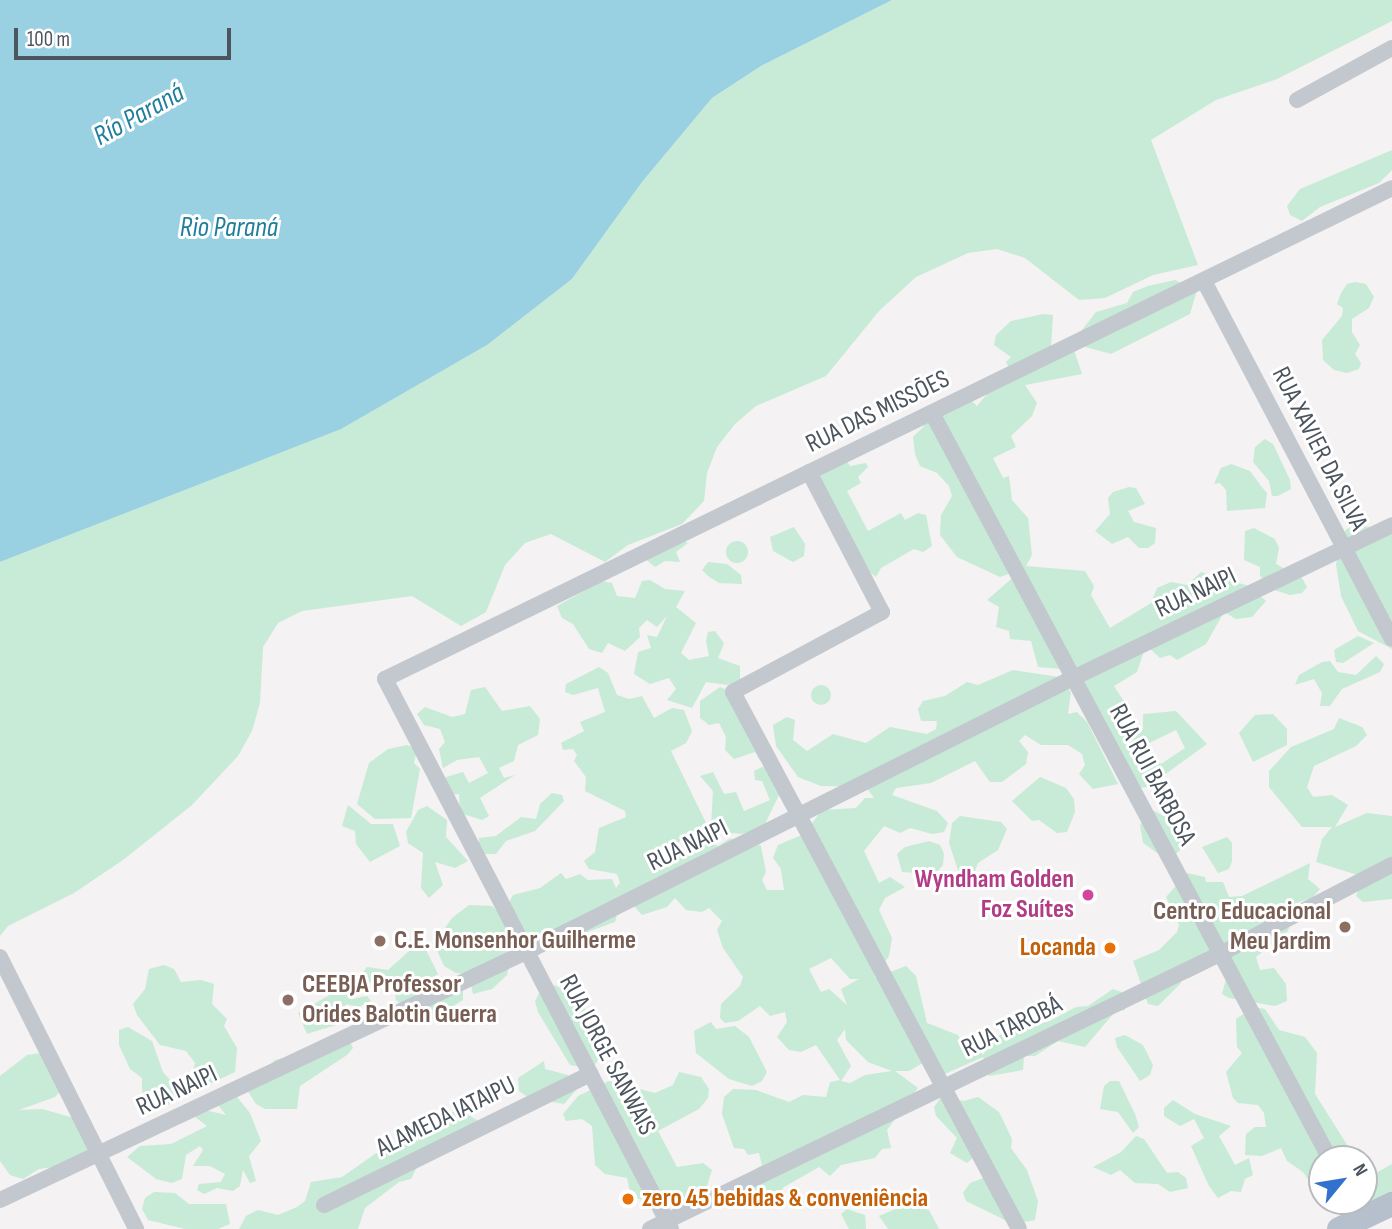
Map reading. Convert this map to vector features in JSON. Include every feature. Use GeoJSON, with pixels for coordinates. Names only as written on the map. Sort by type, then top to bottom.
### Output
{"type":"FeatureCollection","features":[{"type":"Feature","properties":{"kind":"main road"},"geometry":{"type":"LineString","coordinates":[[1339,1229],[1352,1215]]}},
{"type":"Feature","properties":{"kind":"street"},"geometry":{"type":"LineString","coordinates":[[1297,100],[1392,48]]}},
{"type":"Feature","properties":{"kind":"street","name":"RUA DAS MISSÕES"},"geometry":{"type":"LineString","coordinates":[[385,679],[1392,188]]}},
{"type":"Feature","properties":{"kind":"street","name":"RUA XAVIER DA SILVA"},"geometry":{"type":"LineString","coordinates":[[1205,281],[1392,639]]}},
{"type":"Feature","properties":{"kind":"street","name":"RUA RUI BARBOSA"},"geometry":{"type":"LineString","coordinates":[[932,413],[1322,1145]]}},
{"type":"Feature","properties":{"kind":"street"},"geometry":{"type":"LineString","coordinates":[[809,472],[882,612],[733,692],[1019,1229]]}},
{"type":"Feature","properties":{"kind":"street","name":"RUA NAIPI"},"geometry":{"type":"LineString","coordinates":[[0,1200],[526,952],[800,818],[1072,679],[1392,525]]}},
{"type":"Feature","properties":{"kind":"street","name":"RUA JORGE SANWAIS"},"geometry":{"type":"LineString","coordinates":[[385,679],[669,1225]]}},
{"type":"Feature","properties":{"kind":"street","name":"RUA TAROBÁ"},"geometry":{"type":"LineString","coordinates":[[650,1229],[669,1225],[944,1087],[1220,954],[1392,865]]}},
{"type":"Feature","properties":{"kind":"street"},"geometry":{"type":"LineString","coordinates":[[0,957],[136,1229]]}},
{"type":"Feature","properties":{"kind":"street","name":"ALAMEDA IATAIPU"},"geometry":{"type":"LineString","coordinates":[[324,1205],[590,1074]]}},
{"type":"Feature","properties":{"kind":"green space"},"geometry":{"type":"Polygon","coordinates":[[[892,0],[1392,0],[1392,21],[1277,79],[1216,100],[1151,140],[1198,265],[1153,275],[1105,298],[1079,300],[1025,258],[997,249],[968,253],[916,277],[879,311],[826,376],[756,406],[735,424],[717,447],[707,473],[704,501],[682,524],[628,545],[605,562],[551,534],[525,543],[505,565],[486,612],[461,626],[412,596],[302,611],[278,623],[263,647],[260,703],[252,731],[238,756],[192,805],[123,860],[74,893],[8,926],[0,936],[0,562],[340,429],[487,345],[572,279],[642,182],[712,98],[761,66],[892,0]]]}},
{"type":"Feature","properties":{"kind":"green space"},"geometry":{"type":"Polygon","coordinates":[[[1392,150],[1392,170],[1379,183],[1320,207],[1302,221],[1290,215],[1287,206],[1300,189],[1392,150]]]}},
{"type":"Feature","properties":{"kind":"green space"},"geometry":{"type":"Polygon","coordinates":[[[1175,280],[1197,290],[1190,314],[1111,354],[1082,346],[1082,330],[1096,312],[1127,303],[1133,292],[1175,280]]]}},
{"type":"Feature","properties":{"kind":"green space"},"geometry":{"type":"Polygon","coordinates":[[[1347,284],[1366,284],[1374,297],[1369,308],[1352,319],[1352,332],[1360,345],[1355,354],[1361,363],[1359,369],[1347,373],[1334,370],[1323,360],[1322,340],[1342,316],[1343,308],[1337,304],[1341,293],[1347,284]]]}},
{"type":"Feature","properties":{"kind":"green space"},"geometry":{"type":"Polygon","coordinates":[[[1043,314],[1053,315],[1051,348],[1074,350],[1082,374],[1025,385],[1037,403],[1032,416],[1011,436],[1016,447],[993,458],[1003,478],[1009,476],[1012,500],[1028,518],[1032,555],[1026,566],[1085,571],[1094,586],[1091,595],[1110,628],[1151,603],[1157,588],[1171,582],[1187,585],[1201,572],[1249,586],[1266,601],[1252,617],[1236,619],[1224,612],[1206,644],[1177,660],[1170,655],[1160,658],[1146,645],[1137,672],[1114,686],[1143,731],[1143,714],[1176,711],[1207,744],[1160,778],[1159,766],[1149,787],[1138,788],[1062,669],[1038,667],[1031,641],[1010,639],[1009,631],[996,627],[999,607],[987,600],[1024,568],[1000,577],[957,557],[940,535],[941,515],[952,496],[949,486],[937,473],[920,466],[915,454],[913,437],[924,426],[926,406],[967,396],[977,406],[998,381],[1012,374],[1006,362],[1011,357],[994,345],[996,335],[1011,321],[1043,314]],[[1176,730],[1145,745],[1161,764],[1185,748],[1176,730]]]}},
{"type":"Feature","properties":{"kind":"green space"},"geometry":{"type":"Polygon","coordinates":[[[1265,439],[1273,444],[1290,480],[1291,489],[1278,496],[1272,496],[1269,481],[1253,462],[1255,447],[1265,439]]]}},
{"type":"Feature","properties":{"kind":"green space"},"geometry":{"type":"Polygon","coordinates":[[[845,458],[850,466],[866,463],[868,467],[858,477],[861,483],[847,491],[868,531],[901,513],[905,520],[918,513],[926,515],[932,546],[923,552],[914,549],[881,568],[876,577],[867,570],[799,470],[845,458]]]}},
{"type":"Feature","properties":{"kind":"green space"},"geometry":{"type":"Polygon","coordinates":[[[1231,464],[1250,471],[1267,493],[1265,508],[1227,511],[1226,490],[1220,483],[1214,484],[1221,468],[1231,464]]]}},
{"type":"Feature","properties":{"kind":"green space"},"geometry":{"type":"Polygon","coordinates":[[[1129,487],[1136,488],[1145,504],[1128,511],[1134,522],[1156,528],[1155,543],[1148,548],[1139,548],[1128,537],[1112,544],[1095,531],[1110,514],[1108,498],[1113,492],[1129,487]]]}},
{"type":"Feature","properties":{"kind":"green space"},"geometry":{"type":"Polygon","coordinates":[[[1357,526],[1386,528],[1392,534],[1392,649],[1358,631],[1341,596],[1336,564],[1346,529],[1357,526]]]}},
{"type":"Feature","properties":{"kind":"green space"},"geometry":{"type":"Polygon","coordinates":[[[794,527],[805,544],[804,556],[793,562],[773,551],[770,537],[794,527]]]}},
{"type":"Feature","properties":{"kind":"green space"},"geometry":{"type":"Polygon","coordinates":[[[1254,528],[1275,539],[1279,548],[1276,564],[1302,578],[1307,587],[1302,593],[1290,595],[1274,590],[1260,576],[1260,567],[1244,560],[1245,531],[1254,528]]]}},
{"type":"Feature","properties":{"kind":"green space"},"geometry":{"type":"Polygon","coordinates":[[[681,538],[688,543],[676,552],[680,562],[665,561],[655,567],[643,557],[681,538]]]}},
{"type":"Feature","properties":{"kind":"green space"},"geometry":{"type":"Polygon","coordinates":[[[737,541],[745,544],[748,552],[745,560],[737,563],[729,560],[726,552],[729,544],[737,541]]]}},
{"type":"Feature","properties":{"kind":"green space"},"geometry":{"type":"Polygon","coordinates":[[[708,562],[727,564],[741,575],[742,584],[719,583],[708,576],[702,570],[708,562]]]}},
{"type":"Feature","properties":{"kind":"green space"},"geometry":{"type":"Polygon","coordinates":[[[650,580],[665,589],[685,591],[676,607],[696,623],[681,653],[689,660],[709,656],[706,641],[708,632],[715,631],[724,643],[718,658],[740,666],[740,682],[727,685],[706,682],[692,708],[667,700],[676,689],[669,678],[650,684],[634,674],[638,652],[651,648],[647,635],[657,637],[667,616],[657,627],[647,620],[639,628],[640,637],[625,651],[608,643],[602,653],[589,649],[573,624],[562,618],[557,606],[602,581],[612,583],[617,596],[635,598],[642,581],[650,580]]]}},
{"type":"Feature","properties":{"kind":"green space"},"geometry":{"type":"Polygon","coordinates":[[[1358,636],[1374,643],[1343,663],[1336,662],[1334,650],[1358,636]]]}},
{"type":"Feature","properties":{"kind":"green space"},"geometry":{"type":"Polygon","coordinates":[[[1376,656],[1384,664],[1380,672],[1342,689],[1330,706],[1320,706],[1322,693],[1314,679],[1295,685],[1299,675],[1322,662],[1330,661],[1338,672],[1356,675],[1376,656]]]}},
{"type":"Feature","properties":{"kind":"green space"},"geometry":{"type":"Polygon","coordinates":[[[599,667],[608,673],[617,695],[629,699],[642,696],[654,718],[672,708],[684,710],[692,731],[686,743],[671,751],[706,823],[665,852],[653,874],[667,857],[692,849],[703,839],[718,846],[729,839],[743,838],[761,846],[766,872],[762,880],[767,890],[784,890],[781,869],[773,858],[778,845],[804,834],[822,810],[856,808],[865,798],[874,798],[866,787],[821,786],[798,777],[776,746],[773,725],[787,717],[795,720],[793,740],[807,751],[833,734],[866,743],[890,727],[927,734],[936,729],[937,721],[921,721],[918,709],[923,701],[945,696],[967,682],[978,685],[1013,670],[1059,677],[1071,692],[1068,714],[1077,712],[1087,722],[1118,784],[1093,789],[1079,774],[1085,765],[1082,754],[1068,745],[1041,745],[1025,735],[1019,741],[1028,752],[1026,764],[1002,782],[990,782],[975,761],[931,783],[896,788],[892,795],[937,811],[948,823],[944,832],[932,834],[910,828],[900,833],[884,826],[864,851],[879,883],[890,877],[905,887],[885,898],[879,910],[892,938],[889,956],[874,978],[906,966],[916,976],[927,1023],[958,1035],[967,1051],[977,1048],[983,1055],[990,1042],[1014,1025],[1022,1029],[1050,1021],[1076,1007],[1088,1006],[1113,989],[1122,992],[1125,1010],[1115,1012],[1085,1047],[1058,1041],[1035,1056],[1024,1056],[1023,1070],[989,1076],[983,1057],[938,1077],[932,1066],[921,1064],[909,1071],[895,1071],[918,1088],[887,1130],[891,1148],[882,1149],[875,1158],[841,1165],[830,1176],[819,1167],[784,1187],[774,1200],[753,1201],[748,1192],[757,1181],[754,1170],[762,1165],[759,1153],[748,1155],[744,1149],[734,1148],[722,1114],[724,1097],[733,1089],[756,1090],[789,1102],[803,1095],[826,1097],[830,1082],[840,1080],[816,1045],[801,1052],[789,1050],[777,1037],[787,1022],[785,1012],[770,1016],[760,1006],[738,1021],[725,1023],[720,1018],[721,1004],[740,986],[743,977],[723,948],[717,930],[722,921],[709,908],[702,912],[686,910],[675,898],[667,907],[642,915],[633,905],[621,900],[615,922],[549,946],[537,935],[513,929],[513,944],[504,957],[509,965],[507,975],[492,989],[473,994],[469,974],[456,973],[444,966],[434,944],[452,918],[469,905],[492,906],[502,915],[513,895],[540,888],[561,873],[566,879],[580,874],[588,880],[612,879],[616,888],[620,883],[617,874],[589,869],[584,861],[595,852],[599,828],[626,817],[625,811],[585,791],[586,777],[574,761],[577,755],[573,749],[563,750],[561,743],[584,731],[580,722],[605,712],[598,688],[573,695],[565,692],[566,684],[599,667]],[[831,958],[809,969],[821,992],[829,989],[847,1005],[841,989],[859,979],[850,979],[831,958]],[[845,1029],[837,1040],[851,1066],[841,1081],[850,1083],[865,1075],[892,1071],[868,1062],[846,1040],[845,1029]]]}},
{"type":"Feature","properties":{"kind":"green space"},"geometry":{"type":"Polygon","coordinates":[[[821,685],[828,688],[831,695],[828,702],[821,705],[814,702],[811,695],[814,688],[821,685]]]}},
{"type":"Feature","properties":{"kind":"green space"},"geometry":{"type":"Polygon","coordinates":[[[485,687],[502,711],[530,706],[540,719],[538,735],[518,745],[514,761],[499,768],[504,778],[515,775],[480,798],[489,816],[482,820],[460,813],[459,794],[450,795],[445,784],[446,777],[463,772],[469,783],[488,773],[479,757],[457,760],[443,768],[439,749],[445,742],[440,729],[424,725],[417,714],[425,707],[452,717],[465,714],[471,690],[485,687]]]}},
{"type":"Feature","properties":{"kind":"green space"},"geometry":{"type":"Polygon","coordinates":[[[720,687],[727,690],[764,757],[760,761],[755,752],[734,759],[725,750],[726,737],[719,723],[709,725],[700,718],[700,701],[720,687]]]}},
{"type":"Feature","properties":{"kind":"green space"},"geometry":{"type":"Polygon","coordinates":[[[1273,714],[1287,729],[1287,745],[1253,762],[1239,733],[1255,715],[1273,714]]]}},
{"type":"Feature","properties":{"kind":"green space"},"geometry":{"type":"Polygon","coordinates":[[[1339,718],[1362,727],[1367,735],[1356,746],[1314,766],[1307,787],[1313,797],[1332,795],[1348,805],[1335,827],[1367,813],[1392,816],[1392,899],[1363,902],[1356,896],[1364,877],[1316,862],[1322,839],[1332,827],[1302,827],[1269,787],[1269,771],[1291,747],[1334,729],[1339,718]]]}},
{"type":"Feature","properties":{"kind":"green space"},"geometry":{"type":"Polygon","coordinates":[[[407,745],[417,749],[414,763],[420,769],[411,818],[375,819],[357,804],[369,763],[388,749],[407,745]]]}},
{"type":"Feature","properties":{"kind":"green space"},"geometry":{"type":"Polygon","coordinates":[[[762,767],[770,769],[781,791],[763,828],[742,834],[717,832],[711,826],[713,791],[700,776],[713,772],[724,794],[736,792],[744,811],[770,800],[762,781],[755,780],[754,771],[762,767]]]}},
{"type":"Feature","properties":{"kind":"green space"},"geometry":{"type":"Polygon","coordinates":[[[1040,777],[1066,788],[1074,799],[1075,812],[1067,832],[1057,833],[1039,820],[1032,821],[1012,801],[1040,777]]]}},
{"type":"Feature","properties":{"kind":"green space"},"geometry":{"type":"Polygon","coordinates":[[[552,793],[562,795],[564,801],[535,831],[506,841],[496,854],[479,854],[479,838],[496,836],[521,817],[536,819],[540,804],[552,793]]]}},
{"type":"Feature","properties":{"kind":"green space"},"geometry":{"type":"Polygon","coordinates":[[[348,805],[371,824],[393,824],[400,846],[370,862],[356,844],[355,831],[342,826],[348,805]]]}},
{"type":"Feature","properties":{"kind":"green space"},"geometry":{"type":"Polygon","coordinates":[[[427,806],[447,820],[446,837],[468,861],[455,868],[435,862],[443,885],[429,898],[421,888],[423,853],[408,843],[406,832],[418,810],[427,806]]]}},
{"type":"Feature","properties":{"kind":"green space"},"geometry":{"type":"Polygon","coordinates":[[[1150,809],[1184,826],[1188,842],[1176,854],[1160,855],[1143,843],[1140,825],[1150,809]]]}},
{"type":"Feature","properties":{"kind":"green space"},"geometry":{"type":"Polygon","coordinates":[[[960,816],[1001,822],[1007,829],[998,850],[978,863],[973,876],[963,878],[949,843],[952,823],[960,816]]]}},
{"type":"Feature","properties":{"kind":"green space"},"geometry":{"type":"Polygon","coordinates":[[[1227,837],[1232,843],[1232,861],[1229,869],[1218,873],[1202,847],[1227,837]]]}},
{"type":"Feature","properties":{"kind":"green space"},"geometry":{"type":"Polygon","coordinates":[[[929,841],[940,845],[944,854],[943,865],[930,880],[919,873],[902,872],[897,854],[905,847],[929,841]]]}},
{"type":"Feature","properties":{"kind":"green space"},"geometry":{"type":"Polygon","coordinates":[[[1310,863],[1308,879],[1320,889],[1312,898],[1296,903],[1288,931],[1256,957],[1260,970],[1274,968],[1286,984],[1287,1001],[1275,1006],[1229,998],[1222,994],[1228,972],[1214,959],[1209,968],[1189,978],[1180,976],[1181,983],[1158,1006],[1148,1004],[1133,961],[1159,950],[1177,932],[1179,925],[1166,897],[1187,873],[1205,877],[1206,882],[1223,882],[1229,897],[1242,896],[1310,863]]]}},
{"type":"Feature","properties":{"kind":"green space"},"geometry":{"type":"Polygon","coordinates":[[[424,946],[438,974],[427,981],[430,988],[456,984],[463,991],[463,1000],[425,1023],[396,1000],[394,990],[364,981],[361,975],[367,967],[388,970],[409,951],[424,946]]]}},
{"type":"Feature","properties":{"kind":"green space"},"geometry":{"type":"Polygon","coordinates":[[[164,965],[174,969],[181,982],[201,980],[214,984],[212,1004],[227,1019],[224,1026],[237,1048],[235,1072],[212,1083],[192,1074],[195,1063],[186,1051],[160,1045],[137,1015],[133,1004],[145,989],[149,969],[164,965]]]}},
{"type":"Feature","properties":{"kind":"green space"},"geometry":{"type":"Polygon","coordinates":[[[555,985],[578,1000],[588,1013],[585,1020],[602,1054],[592,1069],[570,1065],[538,1012],[535,1001],[540,991],[555,985]]]}},
{"type":"Feature","properties":{"kind":"green space"},"geometry":{"type":"Polygon","coordinates":[[[335,992],[347,992],[351,999],[367,996],[371,1001],[359,1007],[346,1004],[339,1024],[307,1034],[298,1013],[335,992]]]}},
{"type":"Feature","properties":{"kind":"green space"},"geometry":{"type":"Polygon","coordinates":[[[1254,1007],[1265,1009],[1279,1030],[1305,1037],[1317,1053],[1315,1094],[1347,1145],[1308,1145],[1308,1179],[1303,1172],[1287,1161],[1281,1148],[1262,1156],[1245,1155],[1246,1134],[1255,1127],[1266,1127],[1264,1113],[1258,1105],[1238,1103],[1233,1098],[1226,1072],[1242,1053],[1237,1047],[1236,1019],[1254,1007]]]}},
{"type":"Feature","properties":{"kind":"green space"},"geometry":{"type":"Polygon","coordinates":[[[711,1022],[716,1029],[735,1026],[749,1037],[767,1072],[762,1081],[752,1086],[729,1079],[696,1053],[694,1031],[711,1022]]]}},
{"type":"Feature","properties":{"kind":"green space"},"geometry":{"type":"Polygon","coordinates":[[[128,1027],[152,1041],[163,1072],[176,1087],[179,1095],[166,1107],[155,1109],[142,1091],[142,1078],[130,1069],[119,1045],[119,1030],[128,1027]]]}},
{"type":"Feature","properties":{"kind":"green space"},"geometry":{"type":"Polygon","coordinates":[[[1125,1035],[1143,1045],[1153,1065],[1150,1075],[1140,1081],[1117,1047],[1115,1038],[1125,1035]]]}},
{"type":"Feature","properties":{"kind":"green space"},"geometry":{"type":"Polygon","coordinates":[[[349,1040],[353,1048],[347,1055],[300,1086],[297,1109],[265,1109],[256,1104],[246,1088],[275,1060],[349,1040]]]}},
{"type":"Feature","properties":{"kind":"green space"},"geometry":{"type":"Polygon","coordinates":[[[41,1053],[62,1089],[55,1097],[19,1110],[42,1109],[74,1118],[90,1154],[62,1166],[39,1169],[23,1179],[10,1175],[0,1161],[0,1076],[27,1055],[41,1053]]]}},
{"type":"Feature","properties":{"kind":"green space"},"geometry":{"type":"Polygon","coordinates":[[[544,1061],[545,1069],[568,1075],[578,1088],[564,1104],[529,1098],[519,1091],[518,1078],[544,1061]]]}},
{"type":"Feature","properties":{"kind":"green space"},"geometry":{"type":"Polygon","coordinates":[[[679,1072],[701,1077],[709,1089],[708,1098],[699,1109],[658,1131],[677,1167],[703,1163],[712,1170],[704,1196],[681,1209],[631,1197],[627,1178],[605,1174],[595,1165],[592,1126],[582,1119],[566,1121],[563,1114],[578,1096],[609,1081],[655,1093],[673,1085],[679,1072]]]}},
{"type":"Feature","properties":{"kind":"green space"},"geometry":{"type":"Polygon","coordinates":[[[1110,1081],[1119,1081],[1135,1114],[1139,1127],[1133,1133],[1118,1112],[1100,1109],[1104,1086],[1110,1081]]]}},
{"type":"Feature","properties":{"kind":"green space"},"geometry":{"type":"Polygon","coordinates":[[[237,1097],[250,1113],[261,1141],[249,1156],[256,1181],[250,1183],[243,1170],[240,1186],[233,1191],[217,1188],[204,1194],[197,1190],[199,1184],[221,1182],[225,1174],[210,1166],[193,1166],[203,1150],[200,1146],[186,1155],[182,1179],[172,1183],[156,1179],[127,1157],[140,1146],[171,1144],[207,1126],[191,1114],[201,1109],[226,1115],[218,1105],[237,1097]]]}},
{"type":"Feature","properties":{"kind":"green space"},"geometry":{"type":"Polygon","coordinates":[[[941,1097],[964,1101],[978,1097],[999,1112],[1012,1139],[1011,1148],[1027,1170],[1038,1201],[1035,1220],[1013,1224],[966,1201],[963,1193],[970,1183],[986,1177],[975,1156],[967,1163],[950,1153],[957,1138],[936,1116],[934,1107],[941,1097]]]}},
{"type":"Feature","properties":{"kind":"green space"},"geometry":{"type":"Polygon","coordinates":[[[1173,1100],[1195,1114],[1231,1126],[1219,1136],[1235,1165],[1249,1158],[1253,1175],[1245,1179],[1241,1192],[1231,1191],[1218,1198],[1209,1186],[1191,1146],[1204,1138],[1194,1119],[1180,1126],[1164,1116],[1164,1108],[1173,1100]]]}},
{"type":"Feature","properties":{"kind":"green space"},"geometry":{"type":"Polygon","coordinates":[[[461,1110],[478,1121],[418,1165],[411,1179],[399,1182],[365,1208],[358,1229],[239,1229],[246,1216],[258,1210],[278,1215],[297,1207],[305,1201],[311,1182],[342,1177],[375,1154],[409,1141],[452,1112],[461,1110]]]}},
{"type":"Feature","properties":{"kind":"green space"},"geometry":{"type":"Polygon","coordinates":[[[1136,1136],[1144,1139],[1167,1173],[1178,1172],[1186,1178],[1188,1188],[1170,1192],[1158,1184],[1135,1183],[1120,1170],[1111,1175],[1093,1167],[1121,1152],[1136,1136]]]}},
{"type":"Feature","properties":{"kind":"green space"},"geometry":{"type":"Polygon","coordinates":[[[1392,1164],[1392,1202],[1378,1202],[1378,1172],[1392,1164]]]}},
{"type":"Feature","properties":{"kind":"green space"},"geometry":{"type":"Polygon","coordinates":[[[154,1192],[175,1193],[189,1204],[226,1204],[230,1224],[218,1229],[185,1229],[148,1220],[142,1209],[145,1198],[154,1192]]]}},
{"type":"Feature","properties":{"kind":"green space"},"geometry":{"type":"Polygon","coordinates":[[[905,1205],[929,1210],[939,1229],[888,1229],[879,1216],[905,1205]]]}},
{"type":"Feature","properties":{"kind":"green space"},"geometry":{"type":"Polygon","coordinates":[[[847,1209],[865,1215],[866,1229],[849,1229],[841,1214],[847,1209]]]}},
{"type":"Feature","properties":{"kind":"water","name":"Rio Paraná"},"geometry":{"type":"Polygon","coordinates":[[[0,0],[892,0],[761,66],[712,98],[642,182],[572,279],[487,345],[341,429],[0,562],[0,0]]]}},
{"type":"Feature","properties":{"kind":"place","name":"Wyndham Golden Foz Suítes"},"geometry":{"type":"Point","coordinates":[1088,895]}},
{"type":"Feature","properties":{"kind":"place","name":"Centro Educacional Meu Jardim"},"geometry":{"type":"Point","coordinates":[1345,927]}},
{"type":"Feature","properties":{"kind":"place","name":"C.E. Monsenhor Guilherme"},"geometry":{"type":"Point","coordinates":[380,941]}},
{"type":"Feature","properties":{"kind":"place","name":"Locanda"},"geometry":{"type":"Point","coordinates":[1110,948]}},
{"type":"Feature","properties":{"kind":"place","name":"CEEBJA Professor Orides Balotin Guerra"},"geometry":{"type":"Point","coordinates":[288,1000]}},
{"type":"Feature","properties":{"kind":"place","name":"zero 45 bebidas & conveniência"},"geometry":{"type":"Point","coordinates":[628,1199]}},
{"type":"Feature","properties":{"kind":"water label","name":"Río Paraná"},"geometry":{"type":"Point","coordinates":[139,115]}}]}
